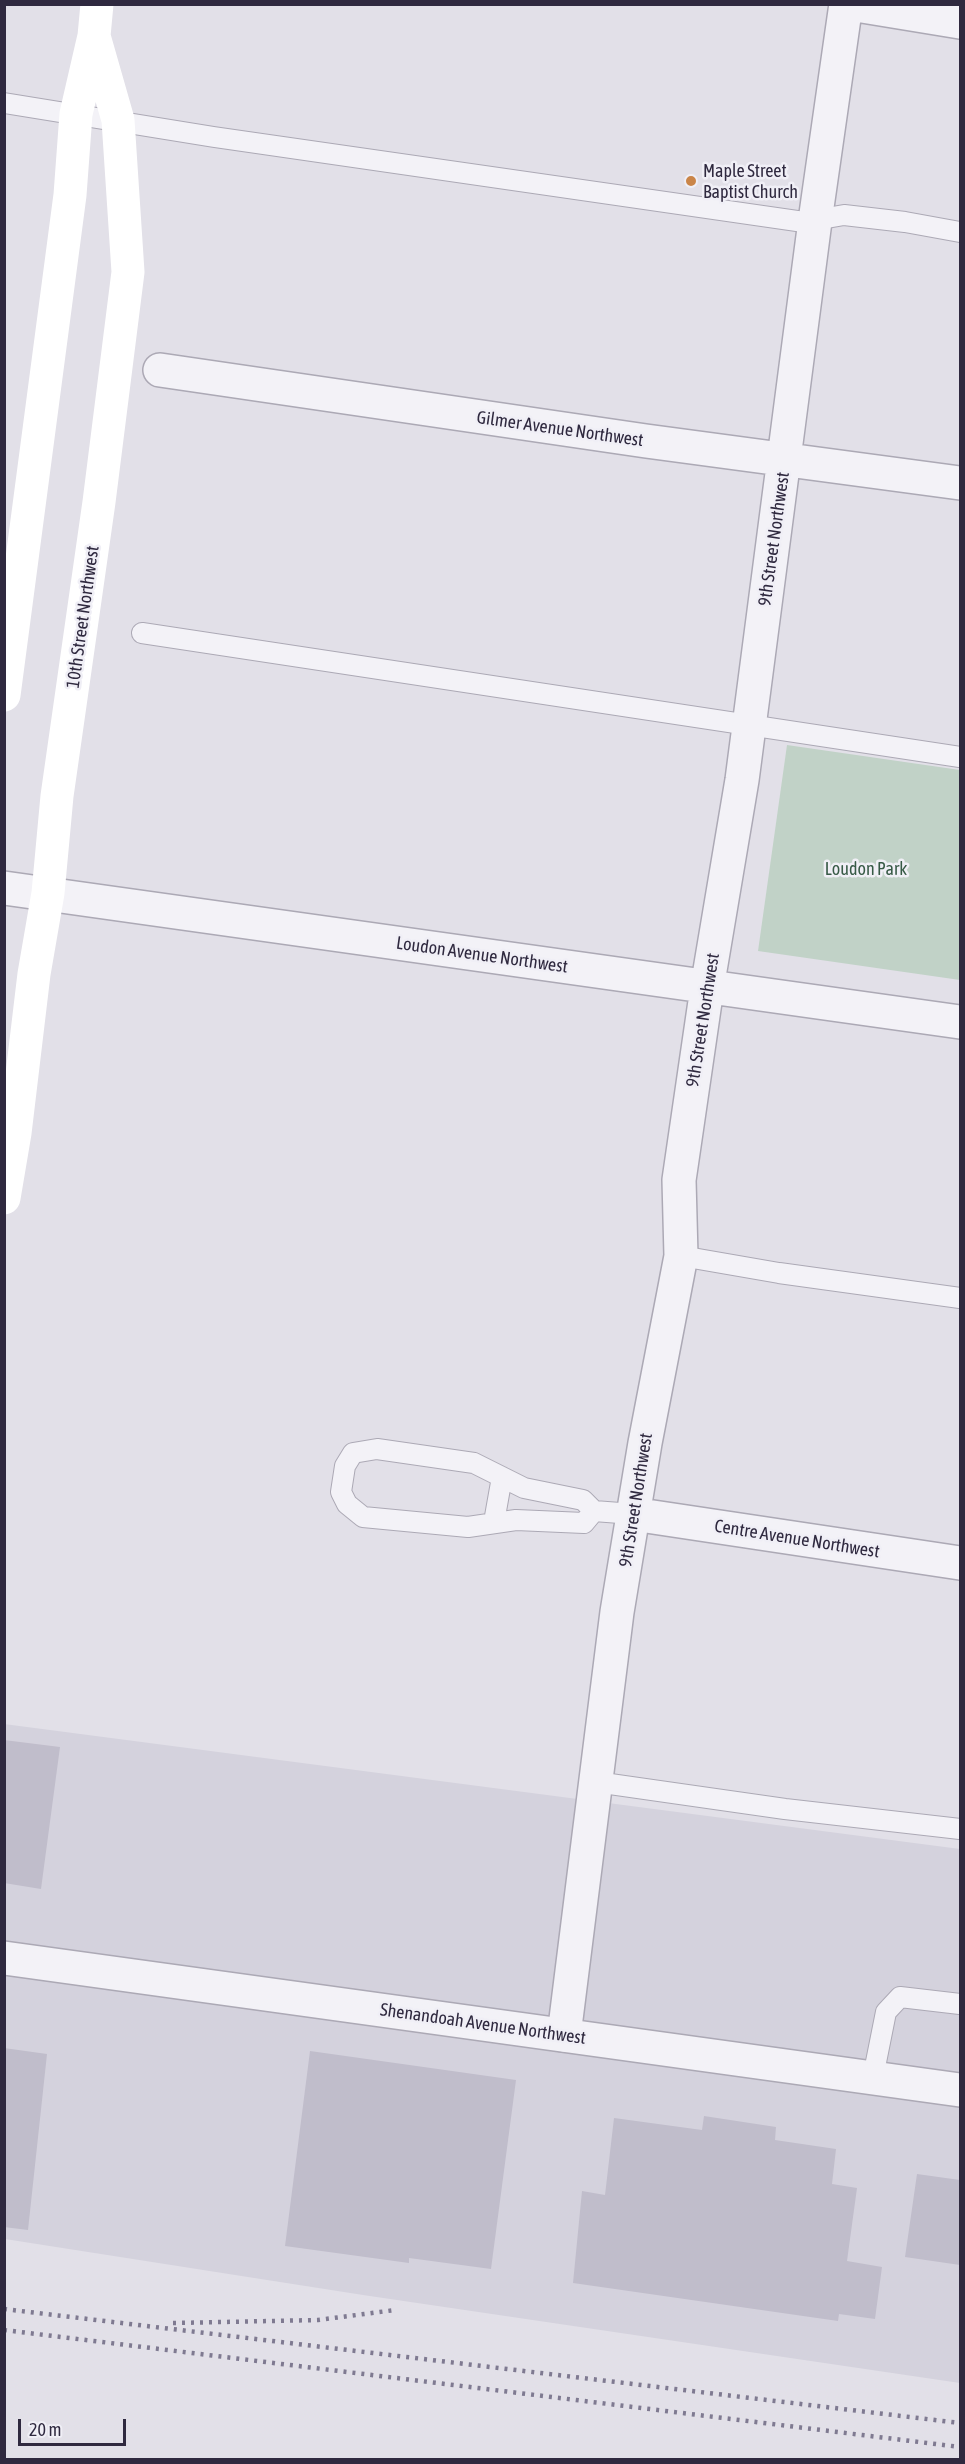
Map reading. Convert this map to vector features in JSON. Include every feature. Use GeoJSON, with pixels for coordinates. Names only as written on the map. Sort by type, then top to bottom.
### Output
{"type":"FeatureCollection","features":[{"type":"Feature","properties":{"kind":"main road","name":"10th Street Northwest"},"geometry":{"type":"LineString","coordinates":[[4,695],[70,195],[76,114],[96,20]]}},
{"type":"Feature","properties":{"kind":"main road","name":"10th Street Northwest"},"geometry":{"type":"LineString","coordinates":[[4,1198],[15,1133],[33,974],[48,893],[57,796],[99,502],[128,272],[118,120],[96,20]]}},
{"type":"Feature","properties":{"kind":"street"},"geometry":{"type":"LineString","coordinates":[[848,4],[960,22]]}},
{"type":"Feature","properties":{"kind":"street","name":"9th Street Northwest"},"geometry":{"type":"LineString","coordinates":[[564,2035],[617,1612],[681,1256],[679,1180],[749,725],[815,221],[848,4]]}},
{"type":"Feature","properties":{"kind":"street","name":"Gilmer Avenue Northwest"},"geometry":{"type":"LineString","coordinates":[[160,369],[634,440],[960,483]]}},
{"type":"Feature","properties":{"kind":"street","name":"Loudon Avenue Northwest"},"geometry":{"type":"LineString","coordinates":[[4,888],[960,1022]]}},
{"type":"Feature","properties":{"kind":"street","name":"Centre Avenue Northwest"},"geometry":{"type":"LineString","coordinates":[[633,1514],[960,1563]]}},
{"type":"Feature","properties":{"kind":"street","name":"Shenandoah Avenue Northwest"},"geometry":{"type":"LineString","coordinates":[[4,1958],[960,2090]]}},
{"type":"Feature","properties":{"kind":"lane"},"geometry":{"type":"LineString","coordinates":[[4,103],[238,141],[804,222],[844,215],[905,222],[960,232]]}},
{"type":"Feature","properties":{"kind":"lane"},"geometry":{"type":"LineString","coordinates":[[142,633],[960,757]]}},
{"type":"Feature","properties":{"kind":"lane"},"geometry":{"type":"LineString","coordinates":[[681,1256],[779,1273],[960,1298]]}},
{"type":"Feature","properties":{"kind":"lane"},"geometry":{"type":"LineString","coordinates":[[594,1511],[584,1524],[516,1520],[468,1527],[363,1517],[347,1504],[341,1492],[345,1466],[353,1453],[377,1449],[474,1463],[524,1488],[583,1500],[594,1511],[633,1514]]}},
{"type":"Feature","properties":{"kind":"lane"},"geometry":{"type":"LineString","coordinates":[[494,1522],[502,1477]]}},
{"type":"Feature","properties":{"kind":"lane"},"geometry":{"type":"LineString","coordinates":[[596,1782],[785,1809],[960,1829]]}},
{"type":"Feature","properties":{"kind":"lane"},"geometry":{"type":"LineString","coordinates":[[873,2078],[886,2012],[900,1997],[960,2004]]}},
{"type":"Feature","properties":{"kind":"shaded area"},"geometry":{"type":"Polygon","coordinates":[[[4,1724],[960,1849],[960,2383],[363,2295],[5,2239],[4,1724]]]}},
{"type":"Feature","properties":{"kind":"green space","name":"Loudon Park"},"geometry":{"type":"Polygon","coordinates":[[[787,745],[960,770],[960,980],[758,951],[787,745]]]}},
{"type":"Feature","properties":{"kind":"building"},"geometry":{"type":"Polygon","coordinates":[[[4,1740],[60,1747],[41,1889],[4,1883],[4,1740]]]}},
{"type":"Feature","properties":{"kind":"building"},"geometry":{"type":"Polygon","coordinates":[[[4,2048],[47,2054],[28,2230],[4,2227],[4,2048]]]}},
{"type":"Feature","properties":{"kind":"building"},"geometry":{"type":"Polygon","coordinates":[[[310,2051],[516,2080],[491,2269],[409,2258],[409,2263],[285,2246],[310,2051]]]}},
{"type":"Feature","properties":{"kind":"building"},"geometry":{"type":"Polygon","coordinates":[[[704,2116],[776,2127],[775,2140],[836,2149],[832,2184],[857,2188],[847,2261],[882,2267],[875,2319],[839,2314],[838,2321],[573,2283],[582,2191],[605,2195],[614,2118],[702,2130],[704,2116]]]}},
{"type":"Feature","properties":{"kind":"building"},"geometry":{"type":"Polygon","coordinates":[[[917,2174],[960,2180],[960,2265],[905,2257],[917,2174]]]}},
{"type":"Feature","properties":{"kind":"railway"},"geometry":{"type":"LineString","coordinates":[[4,2309],[960,2423]]}},
{"type":"Feature","properties":{"kind":"railway"},"geometry":{"type":"LineString","coordinates":[[173,2323],[318,2320],[395,2310]]}},
{"type":"Feature","properties":{"kind":"railway"},"geometry":{"type":"LineString","coordinates":[[4,2330],[960,2447]]}},
{"type":"Feature","properties":{"kind":"place","name":"Maple Street Baptist Church"},"geometry":{"type":"Point","coordinates":[691,181]}}]}
